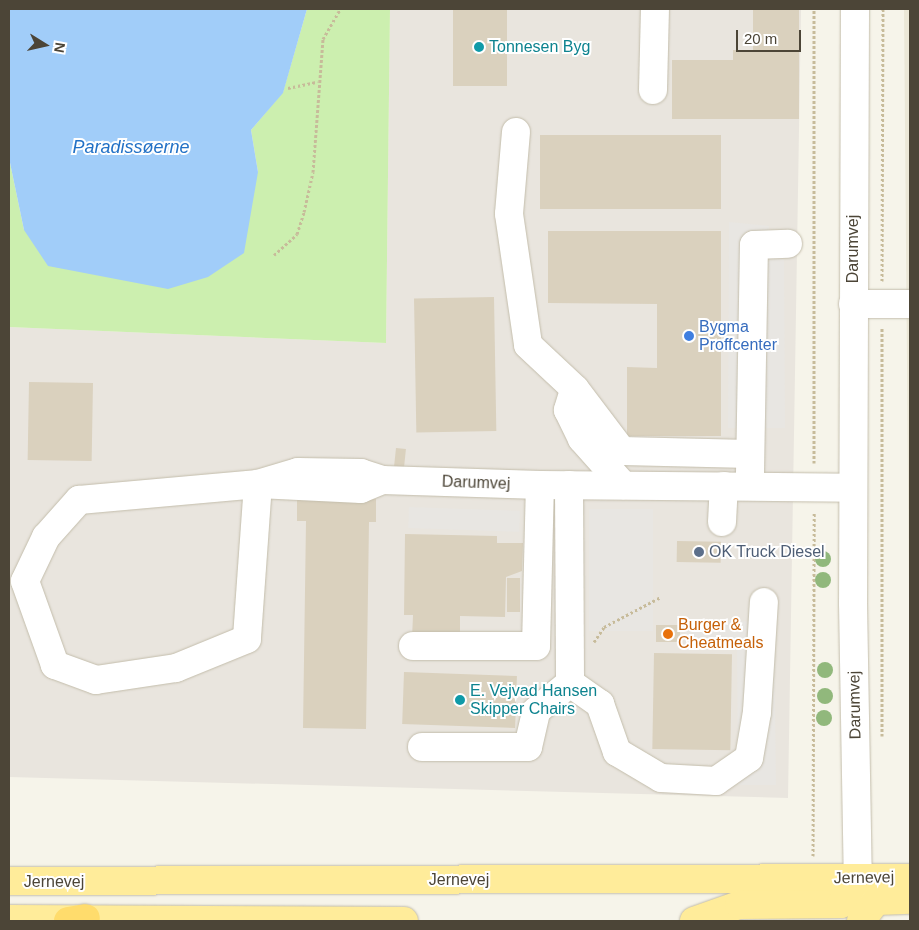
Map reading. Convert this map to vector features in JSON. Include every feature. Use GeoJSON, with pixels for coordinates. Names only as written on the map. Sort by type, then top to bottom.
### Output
{"type":"FeatureCollection","features":[{"type":"Feature","properties":{"kind":"main road"},"geometry":{"type":"LineString","coordinates":[[694,921],[739,905],[841,904],[858,878]]}},
{"type":"Feature","properties":{"kind":"main road","name":"Jernevej"},"geometry":{"type":"LineString","coordinates":[[9,881],[910,878]]}},
{"type":"Feature","properties":{"kind":"main road"},"geometry":{"type":"LineString","coordinates":[[860,921],[876,901],[910,900]]}},
{"type":"Feature","properties":{"kind":"main road"},"geometry":{"type":"LineString","coordinates":[[9,919],[404,921]]}},
{"type":"Feature","properties":{"kind":"street"},"geometry":{"type":"LineString","coordinates":[[653,90],[655,9]]}},
{"type":"Feature","properties":{"kind":"street","name":"Darumvej"},"geometry":{"type":"LineString","coordinates":[[855,9],[853,488],[860,921]]}},
{"type":"Feature","properties":{"kind":"street"},"geometry":{"type":"LineString","coordinates":[[516,132],[509,214],[528,345],[575,389],[622,451],[750,454]]}},
{"type":"Feature","properties":{"kind":"street"},"geometry":{"type":"LineString","coordinates":[[750,487],[754,245],[788,244]]}},
{"type":"Feature","properties":{"kind":"street"},"geometry":{"type":"LineString","coordinates":[[853,304],[910,304]]}},
{"type":"Feature","properties":{"kind":"street"},"geometry":{"type":"LineString","coordinates":[[575,389],[568,410],[582,439],[624,486]]}},
{"type":"Feature","properties":{"kind":"street","name":"Darumvej"},"geometry":{"type":"LineString","coordinates":[[258,484],[247,639],[176,668],[96,680],[55,666],[25,581],[46,538],[79,500],[258,484],[298,472],[362,473],[382,480],[540,485],[853,488]]}},
{"type":"Feature","properties":{"kind":"street"},"geometry":{"type":"LineString","coordinates":[[413,646],[536,646],[540,485]]}},
{"type":"Feature","properties":{"kind":"street"},"geometry":{"type":"LineString","coordinates":[[422,747],[528,747],[536,711],[570,681],[569,485]]}},
{"type":"Feature","properties":{"kind":"street"},"geometry":{"type":"LineString","coordinates":[[722,522],[724,486]]}},
{"type":"Feature","properties":{"kind":"street"},"geometry":{"type":"LineString","coordinates":[[570,681],[600,704],[617,752],[661,778],[716,781],[749,758],[757,712],[764,602]]}},
{"type":"Feature","properties":{"kind":"path"},"geometry":{"type":"LineString","coordinates":[[274,255],[297,234],[304,212],[312,172],[323,39],[340,9]]}},
{"type":"Feature","properties":{"kind":"path"},"geometry":{"type":"LineString","coordinates":[[812,879],[814,9]]}},
{"type":"Feature","properties":{"kind":"path"},"geometry":{"type":"LineString","coordinates":[[882,739],[883,9]]}},
{"type":"Feature","properties":{"kind":"path"},"geometry":{"type":"LineString","coordinates":[[288,88],[318,82]]}},
{"type":"Feature","properties":{"kind":"path"},"geometry":{"type":"LineString","coordinates":[[570,681],[604,627],[661,597]]}},
{"type":"Feature","properties":{"kind":"shaded area"},"geometry":{"type":"Polygon","coordinates":[[[390,9],[801,9],[788,798],[9,777],[9,327],[386,343],[390,9]]]}},
{"type":"Feature","properties":{"kind":"shaded area"},"geometry":{"type":"Polygon","coordinates":[[[904,9],[910,9],[910,719],[904,9]]]}},
{"type":"Feature","properties":{"kind":"shaded area"},"geometry":{"type":"Polygon","coordinates":[[[729,222],[769,226],[769,259],[784,259],[785,428],[728,428],[729,222]]]}},
{"type":"Feature","properties":{"kind":"shaded area"},"geometry":{"type":"Polygon","coordinates":[[[409,507],[520,511],[519,532],[408,528],[409,507]]]}},
{"type":"Feature","properties":{"kind":"shaded area"},"geometry":{"type":"Polygon","coordinates":[[[589,509],[653,509],[653,631],[589,631],[589,509]]]}},
{"type":"Feature","properties":{"kind":"shaded area"},"geometry":{"type":"Polygon","coordinates":[[[774,621],[776,785],[738,785],[737,647],[685,647],[685,622],[774,621]]]}},
{"type":"Feature","properties":{"kind":"green space"},"geometry":{"type":"Polygon","coordinates":[[[307,9],[390,9],[386,343],[9,327],[9,158],[24,230],[258,172],[251,130],[283,92],[307,9]]]}},
{"type":"Feature","properties":{"kind":"water","name":"Paradissøerne"},"geometry":{"type":"Polygon","coordinates":[[[9,9],[307,9],[283,93],[251,130],[258,172],[244,253],[208,277],[168,289],[48,266],[24,230],[9,158],[9,9]]]}},
{"type":"Feature","properties":{"kind":"building","name":"Tonnesen Byg"},"geometry":{"type":"Polygon","coordinates":[[[453,9],[507,9],[507,86],[453,86],[453,9]]]}},
{"type":"Feature","properties":{"kind":"building"},"geometry":{"type":"Polygon","coordinates":[[[753,9],[799,9],[799,119],[672,119],[672,60],[733,60],[733,50],[753,50],[753,9]]]}},
{"type":"Feature","properties":{"kind":"building"},"geometry":{"type":"Polygon","coordinates":[[[540,135],[721,135],[721,209],[540,209],[540,135]]]}},
{"type":"Feature","properties":{"kind":"building","name":"Bygma Proffcenter"},"geometry":{"type":"Polygon","coordinates":[[[548,231],[721,231],[721,436],[627,436],[627,367],[657,368],[657,304],[548,303],[548,231]]]}},
{"type":"Feature","properties":{"kind":"building"},"geometry":{"type":"Polygon","coordinates":[[[494,297],[496,431],[416,432],[414,298],[494,297]]]}},
{"type":"Feature","properties":{"kind":"building"},"geometry":{"type":"Polygon","coordinates":[[[29,382],[93,383],[92,461],[28,460],[29,382]]]}},
{"type":"Feature","properties":{"kind":"building"},"geometry":{"type":"Polygon","coordinates":[[[396,448],[406,449],[404,468],[394,467],[396,448]]]}},
{"type":"Feature","properties":{"kind":"building"},"geometry":{"type":"Polygon","coordinates":[[[297,498],[376,499],[376,522],[369,522],[366,729],[303,728],[306,521],[297,521],[297,498]]]}},
{"type":"Feature","properties":{"kind":"building"},"geometry":{"type":"Polygon","coordinates":[[[405,534],[497,536],[497,543],[523,543],[522,571],[506,577],[505,617],[460,616],[460,640],[412,639],[413,615],[404,615],[405,534]]]}},
{"type":"Feature","properties":{"kind":"building"},"geometry":{"type":"Polygon","coordinates":[[[677,541],[721,542],[721,563],[677,562],[677,541]]]}},
{"type":"Feature","properties":{"kind":"building"},"geometry":{"type":"Polygon","coordinates":[[[507,578],[520,578],[520,612],[507,612],[507,578]]]}},
{"type":"Feature","properties":{"kind":"building"},"geometry":{"type":"Polygon","coordinates":[[[656,625],[680,625],[680,642],[656,642],[656,625]]]}},
{"type":"Feature","properties":{"kind":"building"},"geometry":{"type":"Polygon","coordinates":[[[654,653],[732,654],[730,750],[652,749],[654,653]]]}},
{"type":"Feature","properties":{"kind":"building","name":"E. Vejvad Hansen Skipper Chairs"},"geometry":{"type":"Polygon","coordinates":[[[404,672],[517,676],[515,728],[402,724],[404,672]]]}},
{"type":"Feature","properties":{"kind":"place","name":"Tonnesen Byg"},"geometry":{"type":"Point","coordinates":[479,47]}},
{"type":"Feature","properties":{"kind":"place","name":"Bygma Proffcenter"},"geometry":{"type":"Point","coordinates":[689,336]}},
{"type":"Feature","properties":{"kind":"place","name":"OK Truck Diesel"},"geometry":{"type":"Point","coordinates":[699,552]}},
{"type":"Feature","properties":{"kind":"place","name":"Burger & Cheatmeals"},"geometry":{"type":"Point","coordinates":[668,634]}},
{"type":"Feature","properties":{"kind":"place","name":"E. Vejvad Hansen Skipper Chairs"},"geometry":{"type":"Point","coordinates":[460,700]}}]}
